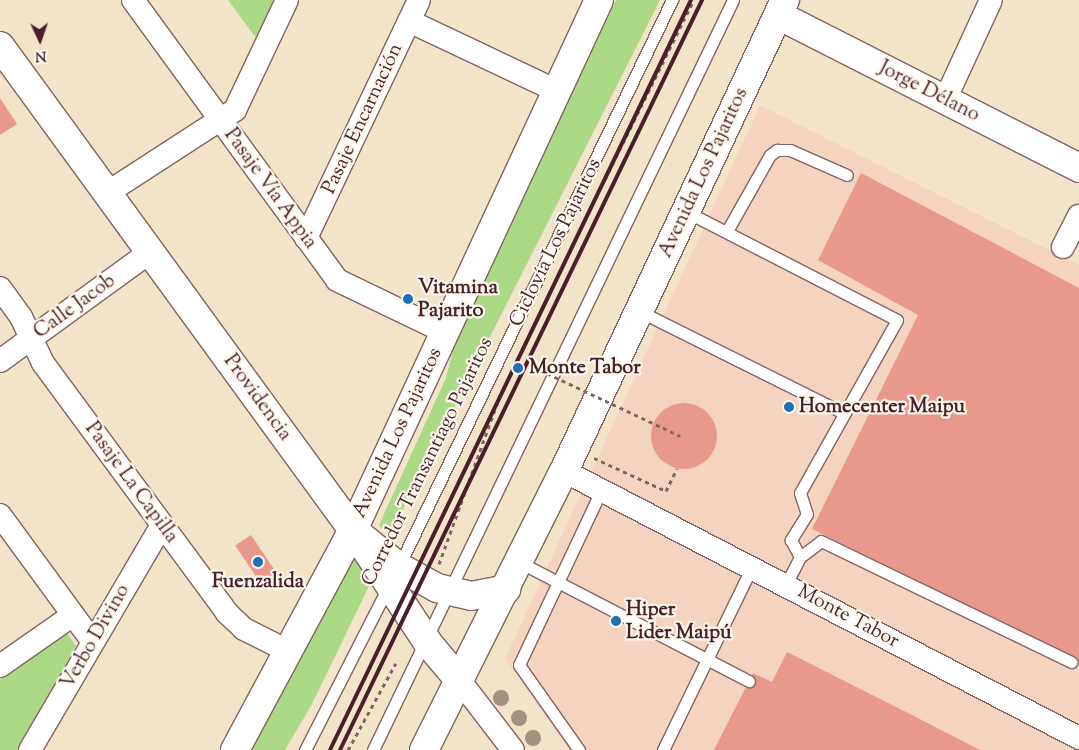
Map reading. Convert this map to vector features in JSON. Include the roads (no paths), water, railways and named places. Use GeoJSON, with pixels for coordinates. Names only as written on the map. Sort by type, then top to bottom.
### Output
{"type":"FeatureCollection","features":[{"type":"Feature","properties":{"kind":"main road","name":"Avenida Los Pajaritos"},"geometry":{"type":"LineString","coordinates":[[236,750],[290,652],[353,530],[599,0]]}},
{"type":"Feature","properties":{"kind":"main road","name":"Avenida Los Pajaritos"},"geometry":{"type":"LineString","coordinates":[[424,750],[564,471],[782,8]]}},
{"type":"Feature","properties":{"kind":"main road","name":"Jorge Délano"},"geometry":{"type":"LineString","coordinates":[[782,8],[945,100],[1079,168]]}},
{"type":"Feature","properties":{"kind":"main road","name":"Providencia"},"geometry":{"type":"LineString","coordinates":[[0,46],[353,530],[394,576]]}},
{"type":"Feature","properties":{"kind":"main road"},"geometry":{"type":"LineString","coordinates":[[394,576],[441,589],[479,596],[506,589]]}},
{"type":"Feature","properties":{"kind":"main road"},"geometry":{"type":"LineString","coordinates":[[394,576],[428,643],[460,681]]}},
{"type":"Feature","properties":{"kind":"street","name":"Pasaje Vía Appia"},"geometry":{"type":"LineString","coordinates":[[133,0],[306,238],[344,286],[445,332]]}},
{"type":"Feature","properties":{"kind":"street"},"geometry":{"type":"LineString","coordinates":[[107,193],[220,119],[240,102],[287,0]]}},
{"type":"Feature","properties":{"kind":"street","name":"Pasaje Encarnación"},"geometry":{"type":"LineString","coordinates":[[306,238],[419,0]]}},
{"type":"Feature","properties":{"kind":"street"},"geometry":{"type":"LineString","coordinates":[[945,100],[991,0]]}},
{"type":"Feature","properties":{"kind":"street"},"geometry":{"type":"LineString","coordinates":[[409,21],[557,91]]}},
{"type":"Feature","properties":{"kind":"street"},"geometry":{"type":"LineString","coordinates":[[1063,247],[1079,216]]}},
{"type":"Feature","properties":{"kind":"street","name":"Calle Jacob"},"geometry":{"type":"LineString","coordinates":[[0,362],[150,252]]}},
{"type":"Feature","properties":{"kind":"street","name":"Pasaje La Capilla"},"geometry":{"type":"LineString","coordinates":[[0,288],[32,338],[43,363],[232,619],[290,652]]}},
{"type":"Feature","properties":{"kind":"street","name":"Monte Tabor"},"geometry":{"type":"LineString","coordinates":[[564,471],[1079,738]]}},
{"type":"Feature","properties":{"kind":"street"},"geometry":{"type":"LineString","coordinates":[[0,515],[93,642]]}},
{"type":"Feature","properties":{"kind":"street","name":"Verbo Divino"},"geometry":{"type":"LineString","coordinates":[[32,749],[162,525]]}},
{"type":"Feature","properties":{"kind":"street"},"geometry":{"type":"LineString","coordinates":[[0,666],[73,615]]}},
{"type":"Feature","properties":{"kind":"street"},"geometry":{"type":"LineString","coordinates":[[460,681],[513,750]]}},
{"type":"Feature","properties":{"kind":"lane","name":"Corredor Transantiago Pajaritos"},"geometry":{"type":"LineString","coordinates":[[305,750],[394,576],[672,0]]}},
{"type":"Feature","properties":{"kind":"lane"},"geometry":{"type":"LineString","coordinates":[[373,750],[428,643],[441,589],[733,0]]}},
{"type":"Feature","properties":{"kind":"lane"},"geometry":{"type":"LineString","coordinates":[[727,231],[770,155],[777,150],[790,150],[847,175]]}},
{"type":"Feature","properties":{"kind":"lane"},"geometry":{"type":"LineString","coordinates":[[687,212],[897,320],[800,493],[807,514],[791,540],[800,556]]}},
{"type":"Feature","properties":{"kind":"lane"},"geometry":{"type":"LineString","coordinates":[[639,311],[761,369],[844,413]]}},
{"type":"Feature","properties":{"kind":"lane"},"geometry":{"type":"LineString","coordinates":[[579,750],[519,665],[601,490]]}},
{"type":"Feature","properties":{"kind":"lane"},"geometry":{"type":"LineString","coordinates":[[786,585],[800,556],[821,541],[1071,662]]}},
{"type":"Feature","properties":{"kind":"lane"},"geometry":{"type":"LineString","coordinates":[[519,562],[749,681]]}},
{"type":"Feature","properties":{"kind":"lane"},"geometry":{"type":"LineString","coordinates":[[663,750],[710,660],[752,568]]}},
{"type":"Feature","properties":{"kind":"railway"},"geometry":{"type":"LineString","coordinates":[[330,750],[691,0]]}},
{"type":"Feature","properties":{"kind":"railway"},"geometry":{"type":"LineString","coordinates":[[340,750],[702,0]]}},
{"type":"Feature","properties":{"kind":"place","name":"Vitamina Pajarito"},"geometry":{"type":"Point","coordinates":[408,299]}},
{"type":"Feature","properties":{"kind":"place","name":"Monte Tabor"},"geometry":{"type":"Point","coordinates":[518,368]}},
{"type":"Feature","properties":{"kind":"place","name":"Homecenter Maipu"},"geometry":{"type":"Point","coordinates":[789,407]}},
{"type":"Feature","properties":{"kind":"place","name":"Fuenzalida"},"geometry":{"type":"Point","coordinates":[258,562]}},
{"type":"Feature","properties":{"kind":"place","name":"Hiper Lider Maipú"},"geometry":{"type":"Point","coordinates":[616,621]}}]}
